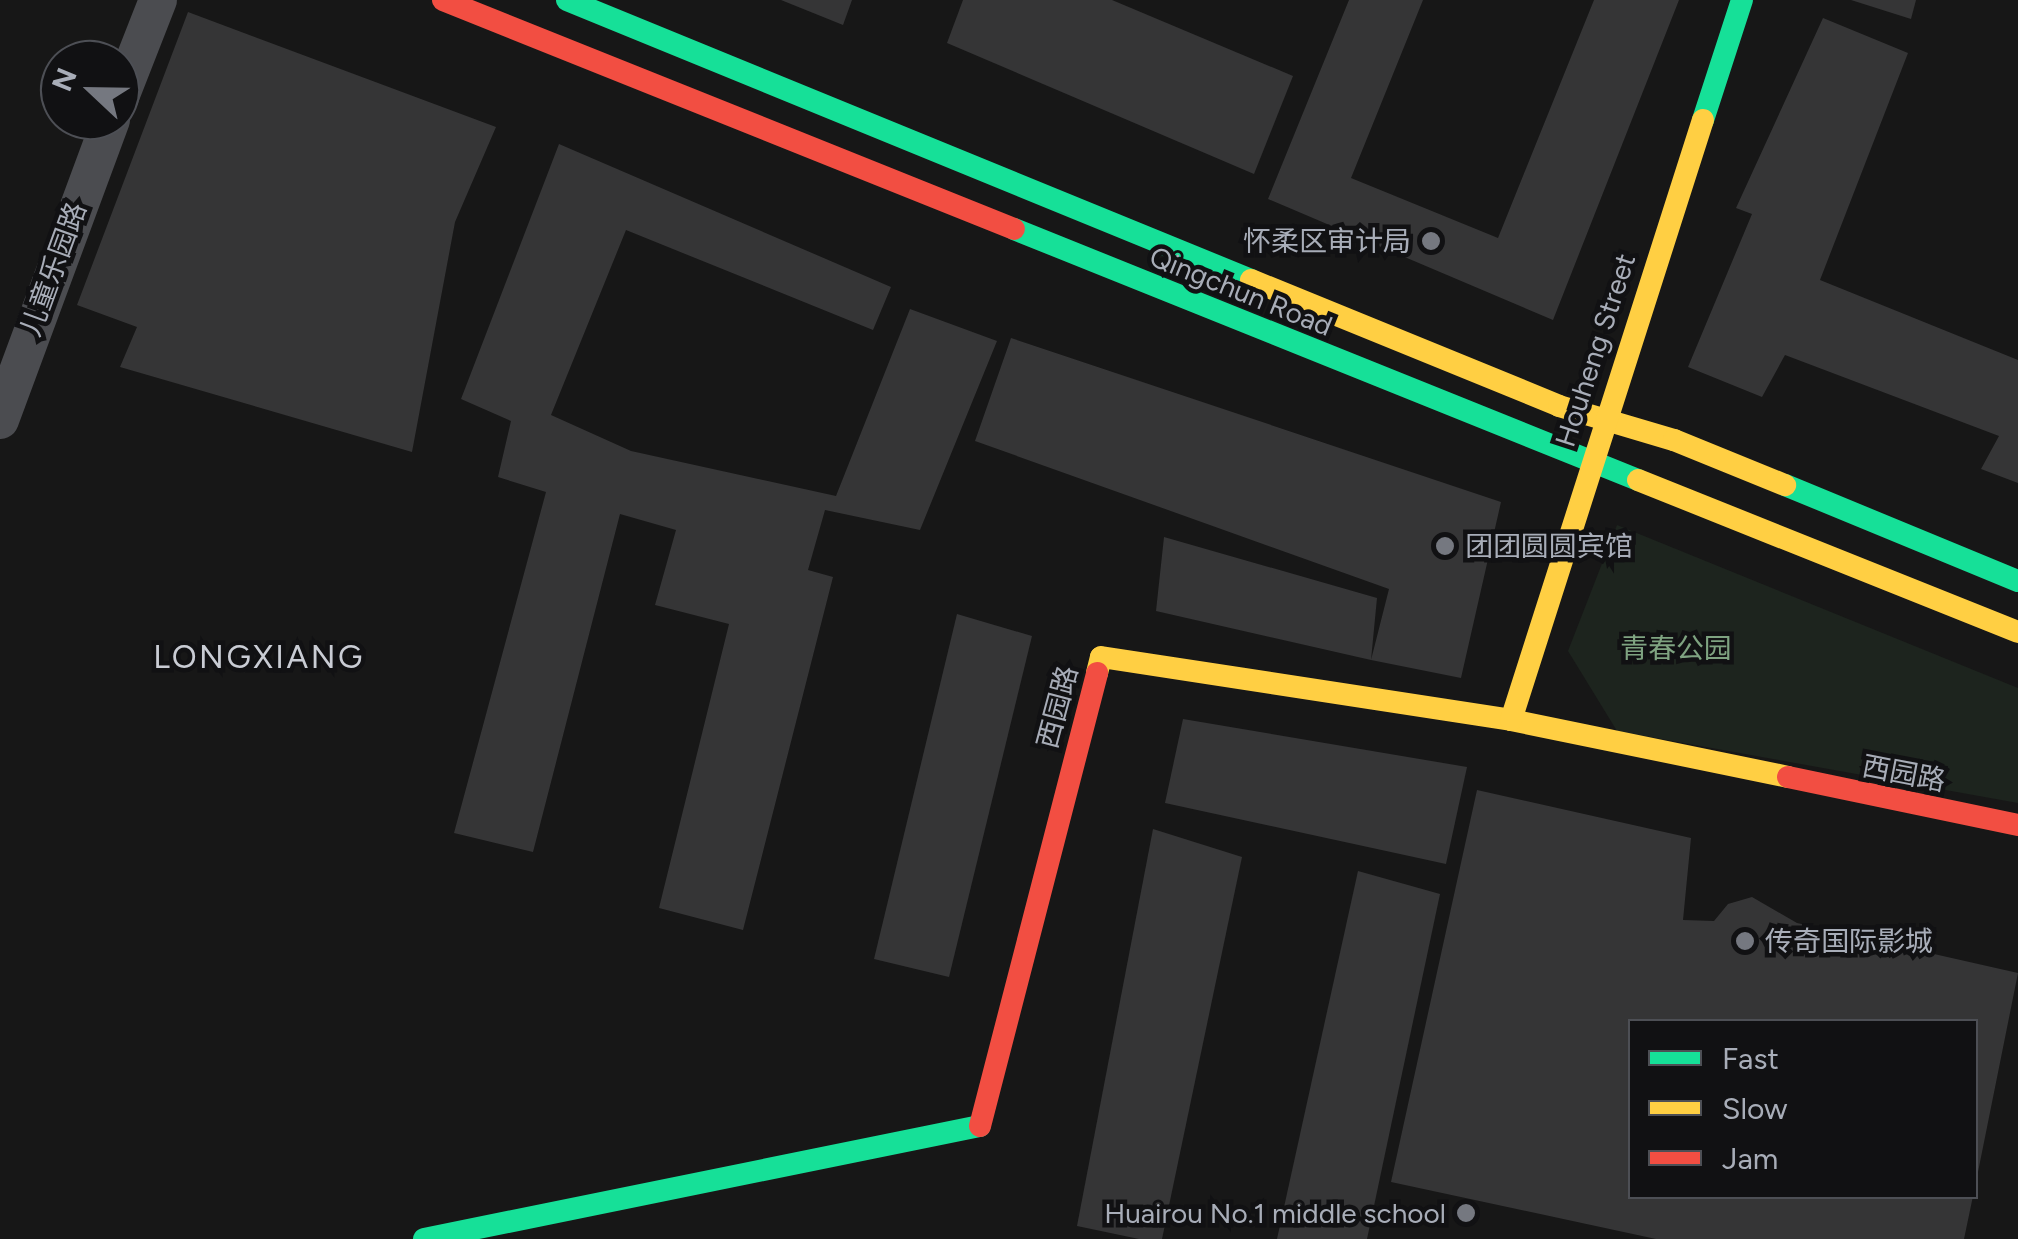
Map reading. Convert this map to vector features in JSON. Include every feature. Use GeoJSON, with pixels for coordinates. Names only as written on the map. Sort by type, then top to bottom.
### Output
{"type":"FeatureCollection","features":[{"type":"Feature","properties":{"kind":"main road","name":"Qingchun Road"},"geometry":{"type":"LineString","coordinates":[[443,0],[1589,466],[2018,632]]}},
{"type":"Feature","properties":{"kind":"main road","name":"Qingchun Road"},"geometry":{"type":"LineString","coordinates":[[567,0],[1605,420],[1674,440],[2018,581]]}},
{"type":"Feature","properties":{"kind":"main road","name":"Houheng Street"},"geometry":{"type":"LineString","coordinates":[[1511,720],[1589,466],[1742,0]]}},
{"type":"Feature","properties":{"kind":"main road","name":"西园路"},"geometry":{"type":"LineString","coordinates":[[424,1239],[978,1128],[1101,657],[1511,720],[2018,825]]}},
{"type":"Feature","properties":{"kind":"street"},"geometry":{"type":"LineString","coordinates":[[140,46],[158,0]]}},
{"type":"Feature","properties":{"kind":"street","name":"儿童乐园路"},"geometry":{"type":"LineString","coordinates":[[0,420],[104,140]]}},
{"type":"Feature","properties":{"kind":"green space","name":"青春公园"},"geometry":{"type":"Polygon","coordinates":[[[1617,525],[2018,688],[2018,803],[1617,731],[1568,651],[1617,525]]]}},
{"type":"Feature","properties":{"kind":"building"},"geometry":{"type":"Polygon","coordinates":[[[781,0],[852,0],[843,25],[781,0]]]}},
{"type":"Feature","properties":{"kind":"building"},"geometry":{"type":"Polygon","coordinates":[[[963,0],[1112,0],[1293,76],[1254,174],[947,43],[963,0]]]}},
{"type":"Feature","properties":{"kind":"building"},"geometry":{"type":"Polygon","coordinates":[[[1349,0],[1423,0],[1351,178],[1498,238],[1594,0],[1679,0],[1553,320],[1268,199],[1349,0]]]}},
{"type":"Feature","properties":{"kind":"building"},"geometry":{"type":"Polygon","coordinates":[[[1851,0],[1916,0],[1911,19],[1851,0]]]}},
{"type":"Feature","properties":{"kind":"building"},"geometry":{"type":"Polygon","coordinates":[[[188,12],[496,127],[455,222],[412,452],[120,367],[137,327],[77,305],[188,12]]]}},
{"type":"Feature","properties":{"kind":"building"},"geometry":{"type":"Polygon","coordinates":[[[1823,18],[1908,53],[1820,280],[2018,360],[2018,483],[1981,469],[1999,436],[1785,355],[1762,397],[1688,367],[1752,214],[1736,208],[1823,18]]]}},
{"type":"Feature","properties":{"kind":"building"},"geometry":{"type":"Polygon","coordinates":[[[559,144],[891,287],[873,330],[626,230],[551,415],[631,451],[836,496],[910,309],[997,341],[920,530],[825,510],[808,570],[833,577],[743,930],[659,908],[729,624],[655,605],[676,530],[620,514],[533,852],[454,833],[546,492],[498,477],[511,421],[461,399],[559,144]]]}},
{"type":"Feature","properties":{"kind":"building"},"geometry":{"type":"Polygon","coordinates":[[[1011,338],[1501,502],[1461,678],[1371,660],[1389,589],[975,441],[1011,338]]]}},
{"type":"Feature","properties":{"kind":"building"},"geometry":{"type":"Polygon","coordinates":[[[1164,537],[1377,598],[1371,660],[1156,611],[1164,537]]]}},
{"type":"Feature","properties":{"kind":"building"},"geometry":{"type":"Polygon","coordinates":[[[957,614],[1032,636],[949,977],[874,959],[957,614]]]}},
{"type":"Feature","properties":{"kind":"building"},"geometry":{"type":"Polygon","coordinates":[[[1183,719],[1467,767],[1446,864],[1165,803],[1183,719]]]}},
{"type":"Feature","properties":{"kind":"building"},"geometry":{"type":"Polygon","coordinates":[[[1477,790],[1691,838],[1683,920],[1714,921],[1728,904],[1752,897],[1797,923],[2018,973],[1978,1172],[1978,1019],[1628,1019],[1628,1199],[1972,1199],[1964,1239],[1656,1239],[1391,1182],[1477,790]]]}},
{"type":"Feature","properties":{"kind":"building"},"geometry":{"type":"Polygon","coordinates":[[[1153,829],[1242,857],[1162,1239],[1139,1239],[1077,1226],[1153,829]]]}},
{"type":"Feature","properties":{"kind":"building"},"geometry":{"type":"Polygon","coordinates":[[[1358,871],[1440,894],[1367,1239],[1277,1239],[1358,871]]]}},
{"type":"Feature","properties":{"kind":"traffic: fast"},"geometry":{"type":"LineString","coordinates":[[567,0],[1251,280]]}},
{"type":"Feature","properties":{"kind":"traffic: fast"},"geometry":{"type":"LineString","coordinates":[[1703,120],[1742,0]]}},
{"type":"Feature","properties":{"kind":"traffic: fast"},"geometry":{"type":"LineString","coordinates":[[1014,229],[1638,480]]}},
{"type":"Feature","properties":{"kind":"traffic: fast"},"geometry":{"type":"LineString","coordinates":[[1785,485],[2018,581]]}},
{"type":"Feature","properties":{"kind":"traffic: fast"},"geometry":{"type":"LineString","coordinates":[[424,1239],[980,1126]]}},
{"type":"Feature","properties":{"kind":"traffic: slow"},"geometry":{"type":"LineString","coordinates":[[1511,720],[1703,120]]}},
{"type":"Feature","properties":{"kind":"traffic: slow"},"geometry":{"type":"LineString","coordinates":[[1251,280],[1559,406],[1674,440],[1785,485]]}},
{"type":"Feature","properties":{"kind":"traffic: slow"},"geometry":{"type":"LineString","coordinates":[[1638,480],[2018,632]]}},
{"type":"Feature","properties":{"kind":"traffic: slow"},"geometry":{"type":"LineString","coordinates":[[1097,673],[1101,657],[1511,720],[1788,777]]}},
{"type":"Feature","properties":{"kind":"traffic: jam"},"geometry":{"type":"LineString","coordinates":[[443,0],[1014,229]]}},
{"type":"Feature","properties":{"kind":"traffic: jam"},"geometry":{"type":"LineString","coordinates":[[980,1126],[1097,673]]}},
{"type":"Feature","properties":{"kind":"traffic: jam"},"geometry":{"type":"LineString","coordinates":[[1788,777],[2018,825]]}},
{"type":"Feature","properties":{"kind":"place","name":"怀柔区审计局"},"geometry":{"type":"Point","coordinates":[1431,241]}},
{"type":"Feature","properties":{"kind":"place","name":"团团圆圆宾馆"},"geometry":{"type":"Point","coordinates":[1445,546]}},
{"type":"Feature","properties":{"kind":"place","name":"传奇国际影城"},"geometry":{"type":"Point","coordinates":[1745,941]}},
{"type":"Feature","properties":{"kind":"place","name":"Huairou No.1 middle school"},"geometry":{"type":"Point","coordinates":[1466,1213]}},
{"type":"Feature","properties":{"kind":"district","name":"LONGXIANG"},"geometry":{"type":"Point","coordinates":[259,657]}}]}
